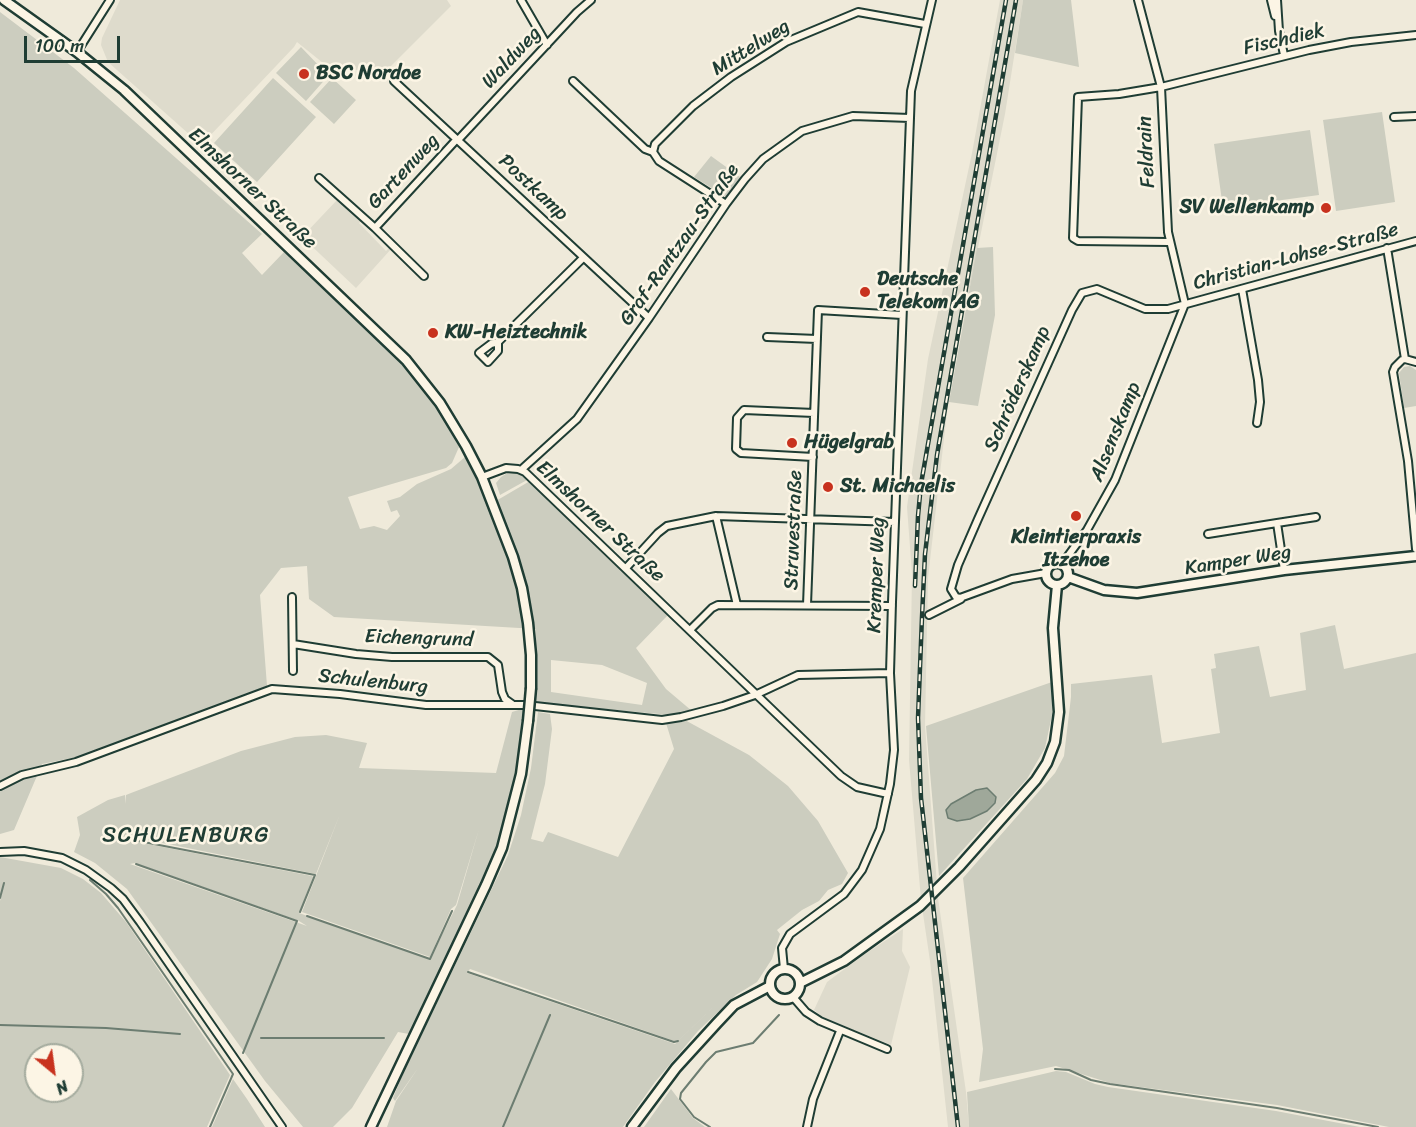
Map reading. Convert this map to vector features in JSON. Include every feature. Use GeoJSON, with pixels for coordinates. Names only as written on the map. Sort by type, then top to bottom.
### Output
{"type":"FeatureCollection","features":[{"type":"Feature","properties":{"kind":"main road","name":"Elmshorner Straße"},"geometry":{"type":"LineString","coordinates":[[4,0],[77,52],[124,90],[406,360],[449,416],[482,477]]}},
{"type":"Feature","properties":{"kind":"main road"},"geometry":{"type":"LineString","coordinates":[[371,1127],[472,916],[501,848],[521,774],[531,688],[530,645],[522,588],[513,557],[482,477]]}},
{"type":"Feature","properties":{"kind":"main road","name":"Kamper Weg"},"geometry":{"type":"LineString","coordinates":[[1068,577],[1104,590],[1137,593],[1284,570],[1416,556]]}},
{"type":"Feature","properties":{"kind":"main road"},"geometry":{"type":"LineString","coordinates":[[1051,564],[1062,564],[1068,569],[1065,583],[1057,585],[1048,581],[1046,573],[1051,564]]}},
{"type":"Feature","properties":{"kind":"main road"},"geometry":{"type":"LineString","coordinates":[[800,983],[844,961],[920,906],[959,867],[1036,780],[1047,763],[1055,742],[1059,712],[1053,616],[1057,585]]}},
{"type":"Feature","properties":{"kind":"main road"},"geometry":{"type":"LineString","coordinates":[[783,969],[795,973],[800,983],[799,991],[793,997],[785,999],[780,999],[773,994],[770,986],[773,974],[783,969]]}},
{"type":"Feature","properties":{"kind":"main road"},"geometry":{"type":"LineString","coordinates":[[632,1127],[676,1068],[734,1005],[770,986]]}},
{"type":"Feature","properties":{"kind":"street"},"geometry":{"type":"LineString","coordinates":[[77,52],[110,0]]}},
{"type":"Feature","properties":{"kind":"street"},"geometry":{"type":"LineString","coordinates":[[521,0],[547,45]]}},
{"type":"Feature","properties":{"kind":"street","name":"Waldweg"},"geometry":{"type":"LineString","coordinates":[[457,139],[591,0]]}},
{"type":"Feature","properties":{"kind":"street","name":"Kremper Weg"},"geometry":{"type":"LineString","coordinates":[[783,969],[782,948],[790,934],[837,900],[857,878],[876,840],[888,794],[894,750],[890,673],[910,118],[912,82],[932,0]]}},
{"type":"Feature","properties":{"kind":"street","name":"Feldrain"},"geometry":{"type":"LineString","coordinates":[[1138,0],[1161,87],[1169,242],[1185,304]]}},
{"type":"Feature","properties":{"kind":"street"},"geometry":{"type":"LineString","coordinates":[[1271,0],[1284,55]]}},
{"type":"Feature","properties":{"kind":"street"},"geometry":{"type":"LineString","coordinates":[[1277,0],[1279,31]]}},
{"type":"Feature","properties":{"kind":"street","name":"Mittelweg"},"geometry":{"type":"LineString","coordinates":[[653,152],[655,144],[693,106],[761,57],[797,38],[858,12],[925,24]]}},
{"type":"Feature","properties":{"kind":"street","name":"Fischdiek"},"geometry":{"type":"LineString","coordinates":[[1169,242],[1078,241],[1073,238],[1078,97],[1119,94],[1161,87],[1284,55],[1351,42],[1416,35]]}},
{"type":"Feature","properties":{"kind":"street","name":"Postkamp"},"geometry":{"type":"LineString","coordinates":[[394,81],[649,318]]}},
{"type":"Feature","properties":{"kind":"street"},"geometry":{"type":"LineString","coordinates":[[573,81],[645,149],[653,152],[659,161],[726,204]]}},
{"type":"Feature","properties":{"kind":"street","name":"Graf-Rantzau-Straße"},"geometry":{"type":"LineString","coordinates":[[521,470],[577,419],[726,204],[763,159],[802,131],[853,116],[910,118]]}},
{"type":"Feature","properties":{"kind":"street"},"geometry":{"type":"LineString","coordinates":[[1394,117],[1416,116]]}},
{"type":"Feature","properties":{"kind":"street","name":"Gartenweg"},"geometry":{"type":"LineString","coordinates":[[375,228],[457,139]]}},
{"type":"Feature","properties":{"kind":"street","name":"Gartenweg"},"geometry":{"type":"LineString","coordinates":[[319,178],[424,276]]}},
{"type":"Feature","properties":{"kind":"street","name":"Christian-Lohse-Straße"},"geometry":{"type":"LineString","coordinates":[[1185,304],[1416,241]]}},
{"type":"Feature","properties":{"kind":"street"},"geometry":{"type":"LineString","coordinates":[[1387,248],[1406,359]]}},
{"type":"Feature","properties":{"kind":"street"},"geometry":{"type":"LineString","coordinates":[[498,342],[583,258]]}},
{"type":"Feature","properties":{"kind":"street","name":"Schröderskamp"},"geometry":{"type":"LineString","coordinates":[[960,598],[952,592],[951,586],[958,565],[1080,295],[1097,289],[1150,309],[1168,309],[1185,304]]}},
{"type":"Feature","properties":{"kind":"street"},"geometry":{"type":"LineString","coordinates":[[1242,289],[1258,380],[1260,402],[1257,423]]}},
{"type":"Feature","properties":{"kind":"street","name":"Alsenskamp"},"geometry":{"type":"LineString","coordinates":[[1062,564],[1087,531],[1115,480],[1185,304]]}},
{"type":"Feature","properties":{"kind":"street","name":"Struvestraße"},"geometry":{"type":"LineString","coordinates":[[807,605],[818,310],[902,315]]}},
{"type":"Feature","properties":{"kind":"street"},"geometry":{"type":"LineString","coordinates":[[767,337],[817,339]]}},
{"type":"Feature","properties":{"kind":"street"},"geometry":{"type":"LineString","coordinates":[[1416,362],[1406,359],[1398,363],[1393,372],[1408,461],[1416,549]]}},
{"type":"Feature","properties":{"kind":"street","name":"Struvestraße"},"geometry":{"type":"LineString","coordinates":[[813,457],[741,453],[736,448],[737,418],[744,410],[814,413]]}},
{"type":"Feature","properties":{"kind":"street"},"geometry":{"type":"LineString","coordinates":[[1408,461],[1416,460]]}},
{"type":"Feature","properties":{"kind":"street","name":"Elmshorner Straße"},"geometry":{"type":"LineString","coordinates":[[482,477],[506,468],[521,470],[851,784],[888,794]]}},
{"type":"Feature","properties":{"kind":"street"},"geometry":{"type":"LineString","coordinates":[[626,568],[667,526],[716,516],[895,522]]}},
{"type":"Feature","properties":{"kind":"street"},"geometry":{"type":"LineString","coordinates":[[716,516],[737,605]]}},
{"type":"Feature","properties":{"kind":"street"},"geometry":{"type":"LineString","coordinates":[[1208,534],[1316,517]]}},
{"type":"Feature","properties":{"kind":"street"},"geometry":{"type":"LineString","coordinates":[[1277,523],[1284,570]]}},
{"type":"Feature","properties":{"kind":"street"},"geometry":{"type":"LineString","coordinates":[[929,615],[960,598],[1012,579],[1046,573]]}},
{"type":"Feature","properties":{"kind":"street"},"geometry":{"type":"LineString","coordinates":[[292,597],[293,671]]}},
{"type":"Feature","properties":{"kind":"street"},"geometry":{"type":"LineString","coordinates":[[690,630],[716,606],[892,606]]}},
{"type":"Feature","properties":{"kind":"street","name":"Eichengrund"},"geometry":{"type":"LineString","coordinates":[[293,644],[392,657],[488,657],[498,665],[503,696],[513,704]]}},
{"type":"Feature","properties":{"kind":"street","name":"Schulenburg"},"geometry":{"type":"LineString","coordinates":[[0,786],[22,775],[76,762],[272,689],[340,694],[419,704],[513,704],[662,720],[696,714],[755,695],[798,675],[890,673]]}},
{"type":"Feature","properties":{"kind":"street"},"geometry":{"type":"LineString","coordinates":[[0,852],[24,851],[62,858],[98,877],[123,899],[282,1127]]}},
{"type":"Feature","properties":{"kind":"street"},"geometry":{"type":"LineString","coordinates":[[793,997],[810,1015],[840,1031],[887,1049]]}},
{"type":"Feature","properties":{"kind":"street"},"geometry":{"type":"LineString","coordinates":[[807,1127],[813,1099],[840,1031]]}},
{"type":"Feature","properties":{"kind":"shaded area"},"geometry":{"type":"Polygon","coordinates":[[[120,0],[447,0],[451,6],[382,75],[323,63],[297,42],[204,142],[199,143],[108,62],[101,45],[102,38],[120,0]]]}},
{"type":"Feature","properties":{"kind":"shaded area"},"geometry":{"type":"Polygon","coordinates":[[[1000,0],[1023,0],[1005,114],[950,386],[928,578],[925,726],[938,898],[969,1127],[948,1127],[921,900],[909,760],[912,574],[907,507],[928,359],[972,153],[1000,0]]]}},
{"type":"Feature","properties":{"kind":"shaded area"},"geometry":{"type":"Polygon","coordinates":[[[1023,0],[1071,0],[1079,67],[1015,53],[1023,0]]]}},
{"type":"Feature","properties":{"kind":"shaded area"},"geometry":{"type":"Polygon","coordinates":[[[0,12],[74,68],[262,234],[242,253],[262,275],[284,252],[397,359],[437,407],[459,447],[452,463],[446,468],[348,497],[360,529],[374,526],[387,530],[400,516],[397,510],[391,512],[387,501],[400,497],[417,484],[451,469],[465,457],[489,505],[530,481],[668,615],[636,648],[666,689],[692,711],[671,715],[536,703],[536,629],[334,617],[309,599],[307,566],[281,568],[260,595],[267,686],[87,755],[42,764],[14,830],[0,834],[0,12]],[[551,660],[551,692],[642,705],[647,683],[602,665],[551,660]]]}},
{"type":"Feature","properties":{"kind":"shaded area","name":"BSC Nordoe"},"geometry":{"type":"Polygon","coordinates":[[[301,47],[324,71],[327,65],[336,67],[306,101],[276,73],[301,47]]]}},
{"type":"Feature","properties":{"kind":"shaded area"},"geometry":{"type":"Polygon","coordinates":[[[273,78],[316,117],[257,182],[214,143],[273,78]]]}},
{"type":"Feature","properties":{"kind":"shaded area"},"geometry":{"type":"Polygon","coordinates":[[[332,78],[356,100],[334,124],[310,102],[332,78]]]}},
{"type":"Feature","properties":{"kind":"shaded area"},"geometry":{"type":"Polygon","coordinates":[[[1382,112],[1395,202],[1336,211],[1323,120],[1382,112]]]}},
{"type":"Feature","properties":{"kind":"shaded area"},"geometry":{"type":"Polygon","coordinates":[[[1310,130],[1319,195],[1223,208],[1214,144],[1310,130]]]}},
{"type":"Feature","properties":{"kind":"shaded area"},"geometry":{"type":"Polygon","coordinates":[[[711,156],[740,177],[726,197],[694,177],[711,156]]]}},
{"type":"Feature","properties":{"kind":"shaded area"},"geometry":{"type":"Polygon","coordinates":[[[338,199],[362,220],[359,223],[386,251],[392,248],[356,288],[302,237],[338,199]]]}},
{"type":"Feature","properties":{"kind":"shaded area"},"geometry":{"type":"Polygon","coordinates":[[[993,247],[995,315],[978,406],[949,402],[977,248],[993,247]]]}},
{"type":"Feature","properties":{"kind":"shaded area"},"geometry":{"type":"Polygon","coordinates":[[[1410,366],[1416,370],[1416,406],[1404,408],[1399,373],[1404,367],[1410,366]]]}},
{"type":"Feature","properties":{"kind":"shaded area"},"geometry":{"type":"Polygon","coordinates":[[[509,472],[520,474],[527,480],[500,495],[496,483],[509,472]]]}},
{"type":"Feature","properties":{"kind":"shaded area"},"geometry":{"type":"Polygon","coordinates":[[[1335,625],[1344,669],[1416,653],[1416,1127],[1389,1127],[1277,1105],[1110,1083],[1056,1066],[979,1082],[983,1049],[963,878],[1055,773],[1064,756],[1071,684],[1152,675],[1162,743],[1220,733],[1211,669],[1216,668],[1214,654],[1259,646],[1270,697],[1306,690],[1300,633],[1335,625]]]}},
{"type":"Feature","properties":{"kind":"shaded area"},"geometry":{"type":"Polygon","coordinates":[[[1052,682],[1052,715],[1045,748],[1027,779],[939,876],[926,726],[1052,682]]]}},
{"type":"Feature","properties":{"kind":"shaded area"},"geometry":{"type":"Polygon","coordinates":[[[522,709],[524,711],[518,769],[497,846],[409,1034],[398,1032],[352,1108],[333,1127],[303,1127],[265,1081],[127,889],[95,863],[74,852],[80,835],[77,817],[108,800],[125,795],[125,804],[126,795],[241,751],[295,737],[326,735],[367,743],[359,768],[496,773],[512,712],[522,709]],[[340,814],[316,874],[128,836],[127,840],[312,876],[299,913],[430,959],[457,905],[479,829],[456,905],[451,909],[430,957],[302,912],[340,814]],[[135,863],[130,864],[307,926],[299,921],[135,863]]]}},
{"type":"Feature","properties":{"kind":"shaded area"},"geometry":{"type":"Polygon","coordinates":[[[538,712],[550,714],[552,729],[545,784],[531,839],[543,842],[548,832],[618,857],[674,749],[666,723],[683,719],[749,755],[788,786],[818,821],[848,873],[842,884],[828,890],[819,901],[802,910],[777,930],[780,934],[772,959],[757,982],[736,995],[698,1031],[655,1082],[623,1127],[387,1127],[396,1101],[418,1068],[395,1101],[393,1098],[402,1076],[508,855],[521,815],[531,768],[538,712]],[[470,969],[467,973],[675,1044],[734,987],[678,1041],[470,969]]]}},
{"type":"Feature","properties":{"kind":"shaded area"},"geometry":{"type":"Polygon","coordinates":[[[987,788],[996,797],[995,803],[987,811],[970,819],[957,821],[948,818],[946,810],[951,804],[976,790],[987,788]]]}},
{"type":"Feature","properties":{"kind":"shaded area"},"geometry":{"type":"Polygon","coordinates":[[[0,857],[61,868],[83,879],[101,893],[126,922],[230,1075],[207,1127],[0,1127],[0,901],[2,892],[0,896],[0,857]]]}},
{"type":"Feature","properties":{"kind":"shaded area"},"geometry":{"type":"Polygon","coordinates":[[[903,929],[902,951],[910,967],[891,1045],[824,1018],[814,1010],[827,982],[903,929]]]}},
{"type":"Feature","properties":{"kind":"shaded area"},"geometry":{"type":"Polygon","coordinates":[[[1056,1071],[1066,1072],[1108,1087],[1276,1111],[1360,1127],[969,1127],[967,1092],[1056,1071]]]}},
{"type":"Feature","properties":{"kind":"shaded area"},"geometry":{"type":"Polygon","coordinates":[[[233,1079],[247,1099],[265,1127],[212,1127],[233,1079]]]}},
{"type":"Feature","properties":{"kind":"shaded area"},"geometry":{"type":"Polygon","coordinates":[[[671,1089],[693,1118],[705,1127],[644,1127],[671,1089]]]}},
{"type":"Feature","properties":{"kind":"waterway"},"geometry":{"type":"LineString","coordinates":[[133,840],[315,875],[300,912]]}},
{"type":"Feature","properties":{"kind":"waterway"},"geometry":{"type":"LineString","coordinates":[[136,864],[297,921],[243,1053]]}},
{"type":"Feature","properties":{"kind":"waterway"},"geometry":{"type":"LineString","coordinates":[[90,880],[118,908],[233,1074],[210,1127]]}},
{"type":"Feature","properties":{"kind":"waterway"},"geometry":{"type":"LineString","coordinates":[[0,898],[4,883]]}},
{"type":"Feature","properties":{"kind":"waterway"},"geometry":{"type":"LineString","coordinates":[[307,916],[430,959],[452,911]]}},
{"type":"Feature","properties":{"kind":"waterway"},"geometry":{"type":"LineString","coordinates":[[468,972],[674,1042],[678,1041]]}},
{"type":"Feature","properties":{"kind":"waterway"},"geometry":{"type":"LineString","coordinates":[[503,1127],[550,1015]]}},
{"type":"Feature","properties":{"kind":"waterway"},"geometry":{"type":"LineString","coordinates":[[710,1127],[694,1117],[680,1099],[681,1093],[716,1052],[753,1043],[779,1015]]}},
{"type":"Feature","properties":{"kind":"waterway"},"geometry":{"type":"LineString","coordinates":[[0,1025],[106,1028],[180,1034]]}},
{"type":"Feature","properties":{"kind":"waterway"},"geometry":{"type":"LineString","coordinates":[[261,1038],[384,1038]]}},
{"type":"Feature","properties":{"kind":"waterway"},"geometry":{"type":"LineString","coordinates":[[1055,1069],[1069,1070],[1091,1080],[1110,1084],[1277,1108],[1378,1127]]}},
{"type":"Feature","properties":{"kind":"railway"},"geometry":{"type":"LineString","coordinates":[[915,586],[921,484],[1006,0]]}},
{"type":"Feature","properties":{"kind":"railway"},"geometry":{"type":"LineString","coordinates":[[958,1127],[921,798],[918,718],[925,554],[937,455],[1016,0]]}},
{"type":"Feature","properties":{"kind":"place","name":"BSC Nordoe"},"geometry":{"type":"Point","coordinates":[304,74]}},
{"type":"Feature","properties":{"kind":"place","name":"SV Wellenkamp"},"geometry":{"type":"Point","coordinates":[1326,208]}},
{"type":"Feature","properties":{"kind":"place","name":"Deutsche Telekom AG"},"geometry":{"type":"Point","coordinates":[865,292]}},
{"type":"Feature","properties":{"kind":"place","name":"KW-Heiztechnik"},"geometry":{"type":"Point","coordinates":[433,333]}},
{"type":"Feature","properties":{"kind":"place","name":"Hügelgrab"},"geometry":{"type":"Point","coordinates":[792,443]}},
{"type":"Feature","properties":{"kind":"place","name":"St. Michaelis"},"geometry":{"type":"Point","coordinates":[828,487]}},
{"type":"Feature","properties":{"kind":"place","name":"Kleintierpraxis Itzehoe"},"geometry":{"type":"Point","coordinates":[1076,516]}},
{"type":"Feature","properties":{"kind":"district","name":"SCHULENBURG"},"geometry":{"type":"Point","coordinates":[186,836]}}]}
